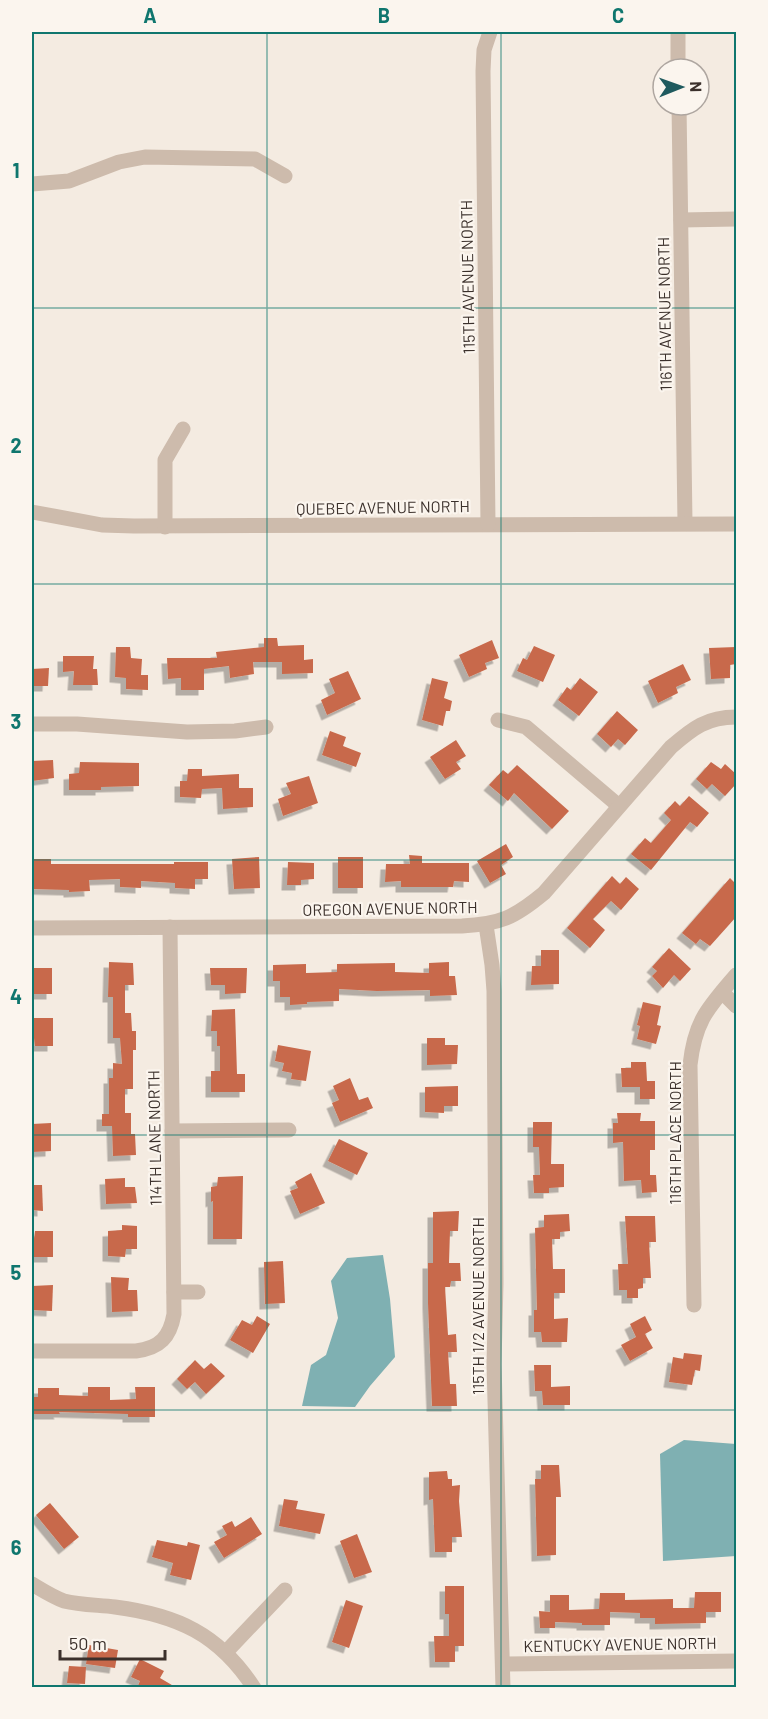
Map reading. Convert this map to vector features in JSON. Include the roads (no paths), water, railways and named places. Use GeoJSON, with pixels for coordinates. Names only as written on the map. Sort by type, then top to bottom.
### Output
{"type":"FeatureCollection","features":[{"type":"Feature","properties":{"kind":"street","name":"115TH AVENUE NORTH"},"geometry":{"type":"LineString","coordinates":[[488,524],[483,72],[484,50],[490,32]]}},
{"type":"Feature","properties":{"kind":"street"},"geometry":{"type":"LineString","coordinates":[[678,32],[678,57]]}},
{"type":"Feature","properties":{"kind":"street","name":"116TH AVENUE NORTH"},"geometry":{"type":"LineString","coordinates":[[679,117],[685,523]]}},
{"type":"Feature","properties":{"kind":"street"},"geometry":{"type":"LineString","coordinates":[[32,184],[69,181],[119,162],[146,158],[255,159],[285,176]]}},
{"type":"Feature","properties":{"kind":"street"},"geometry":{"type":"LineString","coordinates":[[681,220],[736,219]]}},
{"type":"Feature","properties":{"kind":"street"},"geometry":{"type":"LineString","coordinates":[[165,527],[165,460],[183,429]]}},
{"type":"Feature","properties":{"kind":"street","name":"QUEBEC AVENUE NORTH"},"geometry":{"type":"LineString","coordinates":[[32,512],[102,525],[165,527],[736,524]]}},
{"type":"Feature","properties":{"kind":"street","name":"OREGON AVENUE NORTH"},"geometry":{"type":"LineString","coordinates":[[32,928],[494,924],[526,908],[544,893],[671,747],[686,734],[702,723],[720,717],[736,717]]}},
{"type":"Feature","properties":{"kind":"street"},"geometry":{"type":"LineString","coordinates":[[498,720],[526,727],[620,806]]}},
{"type":"Feature","properties":{"kind":"street"},"geometry":{"type":"LineString","coordinates":[[32,724],[77,724],[187,732],[235,731],[267,727]]}},
{"type":"Feature","properties":{"kind":"street","name":"115TH 1/2 AVENUE NORTH"},"geometry":{"type":"LineString","coordinates":[[486,925],[494,991],[496,1271],[494,1356],[503,1688]]}},
{"type":"Feature","properties":{"kind":"street","name":"114TH LANE NORTH"},"geometry":{"type":"LineString","coordinates":[[32,1352],[148,1349],[159,1344],[172,1325],[174,1292],[170,927]]}},
{"type":"Feature","properties":{"kind":"street","name":"116TH PLACE NORTH"},"geometry":{"type":"LineString","coordinates":[[694,1305],[690,1065],[692,1043],[701,1020],[712,1002],[736,975]]}},
{"type":"Feature","properties":{"kind":"street"},"geometry":{"type":"LineString","coordinates":[[722,992],[736,1006]]}},
{"type":"Feature","properties":{"kind":"street"},"geometry":{"type":"LineString","coordinates":[[172,1131],[289,1130]]}},
{"type":"Feature","properties":{"kind":"street"},"geometry":{"type":"LineString","coordinates":[[174,1292],[198,1292]]}},
{"type":"Feature","properties":{"kind":"street"},"geometry":{"type":"LineString","coordinates":[[32,1584],[43,1592],[64,1601],[153,1614],[185,1625],[226,1652],[241,1668],[254,1688]]}},
{"type":"Feature","properties":{"kind":"street"},"geometry":{"type":"LineString","coordinates":[[226,1652],[285,1590]]}},
{"type":"Feature","properties":{"kind":"street","name":"KENTUCKY AVENUE NORTH"},"geometry":{"type":"LineString","coordinates":[[503,1664],[736,1661]]}},
{"type":"Feature","properties":{"kind":"water"},"geometry":{"type":"Polygon","coordinates":[[[383,1255],[390,1299],[395,1357],[355,1407],[302,1406],[311,1365],[326,1355],[338,1318],[331,1281],[347,1258],[383,1255]]]}},
{"type":"Feature","properties":{"kind":"water"},"geometry":{"type":"Polygon","coordinates":[[[684,1440],[736,1444],[736,1556],[663,1561],[660,1454],[684,1440]]]}}]}
